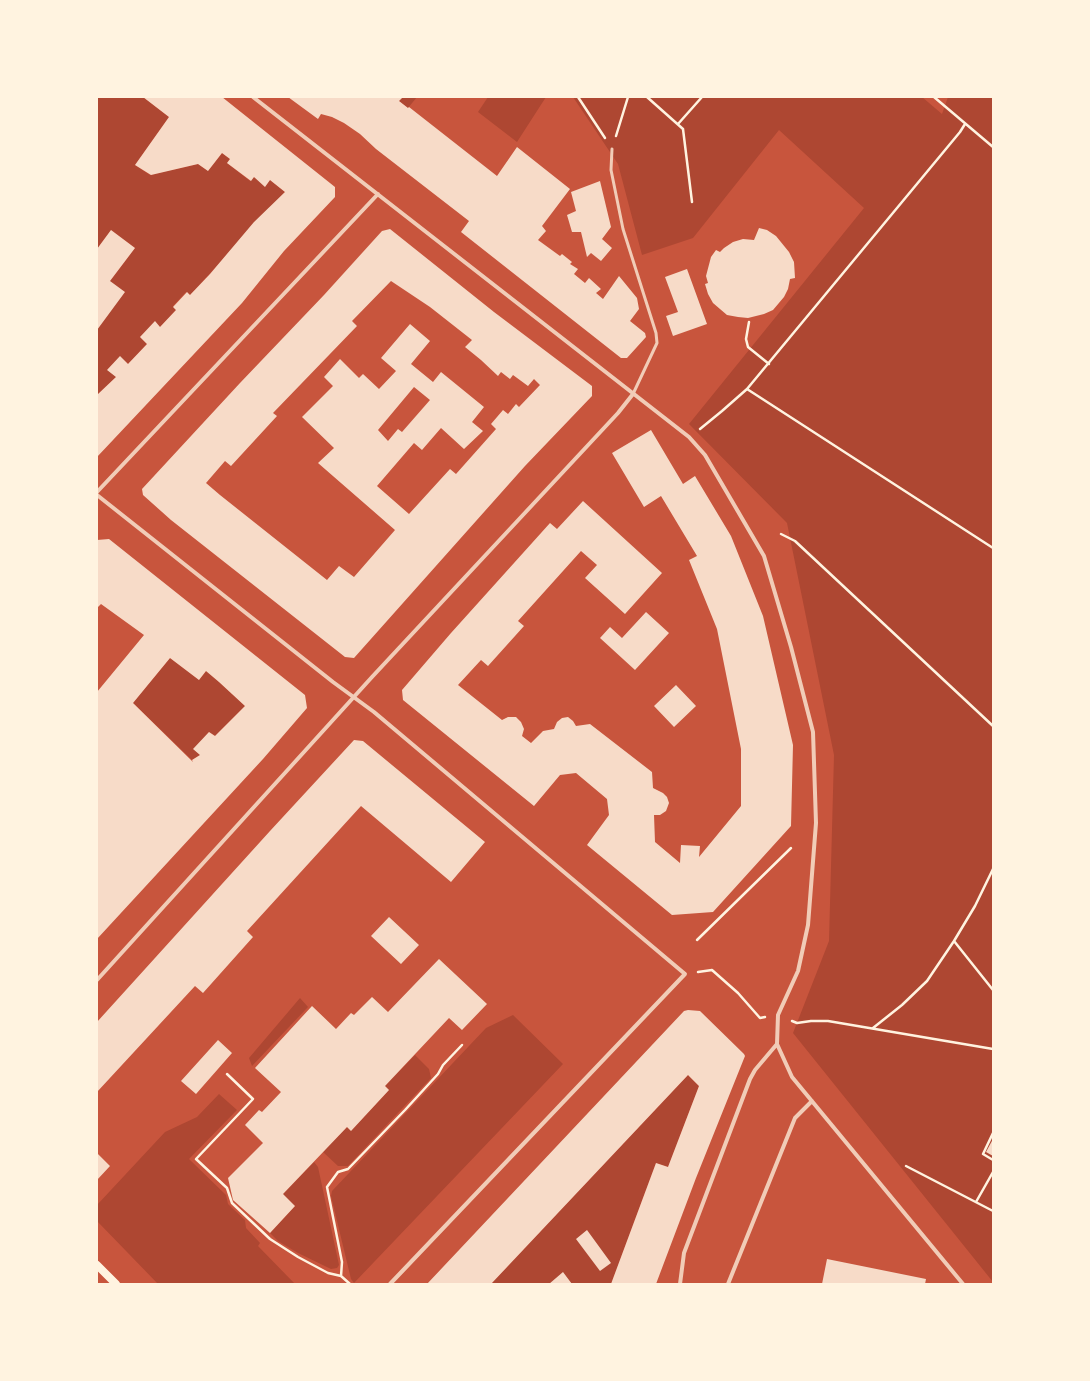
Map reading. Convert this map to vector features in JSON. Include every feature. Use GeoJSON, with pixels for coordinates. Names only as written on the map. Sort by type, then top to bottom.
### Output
{"type":"FeatureCollection","features":[{"type":"Feature","properties":{"kind":"main road"},"geometry":{"type":"LineString","coordinates":[[97,1265],[116,1284]]}},
{"type":"Feature","properties":{"kind":"street"},"geometry":{"type":"LineString","coordinates":[[253,97],[689,437],[705,454],[764,556],[791,647],[813,732],[816,824],[808,925],[798,971],[778,1015],[777,1044],[792,1076],[963,1284]]}},
{"type":"Feature","properties":{"kind":"street"},"geometry":{"type":"LineString","coordinates":[[97,492],[378,194]]}},
{"type":"Feature","properties":{"kind":"street"},"geometry":{"type":"LineString","coordinates":[[97,980],[372,677],[613,419],[633,394]]}},
{"type":"Feature","properties":{"kind":"street"},"geometry":{"type":"LineString","coordinates":[[97,495],[333,682],[374,712],[685,974],[390,1284]]}},
{"type":"Feature","properties":{"kind":"street"},"geometry":{"type":"LineString","coordinates":[[680,1284],[684,1253],[750,1079],[755,1070],[777,1044]]}},
{"type":"Feature","properties":{"kind":"street"},"geometry":{"type":"LineString","coordinates":[[728,1284],[795,1118],[812,1101]]}},
{"type":"Feature","properties":{"kind":"lane"},"geometry":{"type":"LineString","coordinates":[[612,149],[610,170],[623,229],[657,338],[657,343],[633,394]]}},
{"type":"Feature","properties":{"kind":"path"},"geometry":{"type":"LineString","coordinates":[[578,97],[612,149]]}},
{"type":"Feature","properties":{"kind":"path"},"geometry":{"type":"LineString","coordinates":[[612,149],[628,97]]}},
{"type":"Feature","properties":{"kind":"path"},"geometry":{"type":"LineString","coordinates":[[647,97],[683,129],[692,202]]}},
{"type":"Feature","properties":{"kind":"path"},"geometry":{"type":"LineString","coordinates":[[678,124],[702,97]]}},
{"type":"Feature","properties":{"kind":"path"},"geometry":{"type":"LineString","coordinates":[[934,97],[993,147]]}},
{"type":"Feature","properties":{"kind":"path"},"geometry":{"type":"LineString","coordinates":[[689,437],[747,389],[960,132],[965,124]]}},
{"type":"Feature","properties":{"kind":"path"},"geometry":{"type":"LineString","coordinates":[[749,322],[746,339],[748,347],[769,364]]}},
{"type":"Feature","properties":{"kind":"path"},"geometry":{"type":"LineString","coordinates":[[747,389],[993,548]]}},
{"type":"Feature","properties":{"kind":"path"},"geometry":{"type":"LineString","coordinates":[[781,534],[794,541],[993,726]]}},
{"type":"Feature","properties":{"kind":"path"},"geometry":{"type":"LineString","coordinates":[[697,940],[791,848]]}},
{"type":"Feature","properties":{"kind":"path"},"geometry":{"type":"LineString","coordinates":[[873,1028],[902,1006],[927,981],[975,906],[993,869]]}},
{"type":"Feature","properties":{"kind":"path"},"geometry":{"type":"LineString","coordinates":[[954,941],[993,990]]}},
{"type":"Feature","properties":{"kind":"path"},"geometry":{"type":"LineString","coordinates":[[685,974],[712,970],[738,994],[760,1018],[778,1015]]}},
{"type":"Feature","properties":{"kind":"path"},"geometry":{"type":"LineString","coordinates":[[797,1023],[828,1021],[993,1049]]}},
{"type":"Feature","properties":{"kind":"path"},"geometry":{"type":"LineString","coordinates":[[341,1276],[342,1262],[327,1187],[338,1172],[348,1169],[400,1115],[438,1074],[443,1065],[462,1045]]}},
{"type":"Feature","properties":{"kind":"path"},"geometry":{"type":"LineString","coordinates":[[226,1074],[253,1099],[196,1159],[227,1188],[232,1203],[270,1239],[298,1257],[328,1273],[341,1276],[350,1284]]}},
{"type":"Feature","properties":{"kind":"path"},"geometry":{"type":"LineString","coordinates":[[993,1133],[983,1154],[993,1160]]}},
{"type":"Feature","properties":{"kind":"path"},"geometry":{"type":"LineString","coordinates":[[906,1166],[993,1212]]}},
{"type":"Feature","properties":{"kind":"path"},"geometry":{"type":"LineString","coordinates":[[976,1202],[993,1172]]}},
{"type":"Feature","properties":{"kind":"shaded area"},"geometry":{"type":"Polygon","coordinates":[[[97,97],[143,97],[169,117],[135,165],[150,175],[198,164],[208,171],[222,153],[230,159],[227,163],[250,181],[254,177],[265,186],[270,180],[285,192],[190,295],[186,292],[173,306],[176,310],[160,327],[155,322],[140,337],[147,344],[128,364],[120,357],[108,369],[116,377],[97,395],[97,330],[110,281],[135,248],[111,230],[97,249],[97,97]]]}},
{"type":"Feature","properties":{"kind":"shaded area"},"geometry":{"type":"Polygon","coordinates":[[[403,97],[417,97],[408,108],[399,101],[403,97]]]}},
{"type":"Feature","properties":{"kind":"shaded area"},"geometry":{"type":"Polygon","coordinates":[[[488,97],[546,97],[517,142],[478,112],[488,97]]]}},
{"type":"Feature","properties":{"kind":"shaded area"},"geometry":{"type":"Polygon","coordinates":[[[573,97],[922,97],[942,114],[948,97],[993,97],[993,1282],[793,1033],[829,941],[834,755],[787,523],[689,424],[864,208],[779,130],[693,238],[642,255],[618,164],[573,97]]]}},
{"type":"Feature","properties":{"kind":"shaded area"},"geometry":{"type":"Polygon","coordinates":[[[170,658],[199,680],[206,671],[245,706],[215,736],[209,732],[194,749],[200,755],[192,760],[133,703],[170,658]]]}},
{"type":"Feature","properties":{"kind":"shaded area"},"geometry":{"type":"Polygon","coordinates":[[[300,998],[308,1007],[252,1066],[249,1058],[300,998]]]}},
{"type":"Feature","properties":{"kind":"shaded area"},"geometry":{"type":"Polygon","coordinates":[[[513,1015],[563,1064],[354,1283],[351,1279],[331,1196],[332,1191],[486,1028],[513,1015]]]}},
{"type":"Feature","properties":{"kind":"shaded area"},"geometry":{"type":"Polygon","coordinates":[[[415,1055],[429,1069],[431,1078],[348,1166],[338,1166],[323,1152],[347,1127],[351,1131],[389,1090],[385,1086],[415,1055]]]}},
{"type":"Feature","properties":{"kind":"shaded area"},"geometry":{"type":"Polygon","coordinates":[[[688,1075],[699,1086],[668,1167],[656,1163],[611,1284],[491,1284],[688,1075]]]}},
{"type":"Feature","properties":{"kind":"shaded area"},"geometry":{"type":"Polygon","coordinates":[[[219,1094],[237,1110],[189,1159],[226,1195],[228,1204],[245,1220],[246,1228],[260,1243],[258,1246],[295,1284],[158,1284],[97,1221],[97,1205],[165,1132],[197,1117],[219,1094]]]}},
{"type":"Feature","properties":{"kind":"shaded area"},"geometry":{"type":"Polygon","coordinates":[[[314,1162],[318,1167],[339,1265],[337,1268],[331,1269],[298,1253],[278,1241],[270,1233],[295,1206],[283,1194],[314,1162]]]}},
{"type":"Feature","properties":{"kind":"building"},"geometry":{"type":"Polygon","coordinates":[[[143,97],[222,97],[335,187],[335,197],[284,251],[242,303],[97,457],[97,395],[116,377],[107,370],[120,356],[128,364],[147,344],[140,337],[155,321],[160,327],[176,310],[173,307],[187,292],[190,295],[254,222],[285,192],[270,180],[265,187],[254,177],[251,181],[227,163],[230,159],[222,153],[208,171],[198,164],[151,175],[135,165],[169,117],[143,97]]]}},
{"type":"Feature","properties":{"kind":"building"},"geometry":{"type":"Polygon","coordinates":[[[288,97],[403,97],[399,101],[408,108],[409,107],[497,176],[517,147],[570,189],[542,226],[546,231],[538,240],[560,256],[562,254],[572,262],[570,264],[578,269],[574,274],[585,283],[589,278],[601,289],[596,293],[603,299],[619,276],[637,298],[639,309],[630,321],[645,333],[646,337],[627,358],[621,358],[461,232],[469,221],[376,149],[360,134],[332,117],[321,114],[318,119],[288,97]]]}},
{"type":"Feature","properties":{"kind":"building"},"geometry":{"type":"Polygon","coordinates":[[[600,181],[611,227],[602,239],[612,248],[601,261],[591,253],[587,257],[581,232],[572,232],[567,215],[576,211],[571,192],[600,181]]]}},
{"type":"Feature","properties":{"kind":"building"},"geometry":{"type":"Polygon","coordinates":[[[759,228],[767,230],[776,236],[789,252],[794,262],[795,278],[790,279],[788,289],[784,297],[773,310],[748,318],[727,315],[713,303],[705,284],[708,283],[706,276],[711,257],[716,250],[720,252],[733,242],[743,239],[754,240],[759,228]]]}},
{"type":"Feature","properties":{"kind":"building"},"geometry":{"type":"Polygon","coordinates":[[[390,229],[494,312],[592,386],[592,396],[525,466],[354,658],[345,657],[171,520],[143,495],[142,489],[382,231],[390,229]],[[391,281],[352,321],[357,326],[273,413],[277,416],[231,466],[225,461],[206,483],[327,580],[339,566],[354,577],[395,530],[318,463],[334,448],[302,417],[333,386],[324,377],[340,359],[359,378],[363,374],[379,389],[396,371],[381,358],[410,324],[430,341],[411,364],[433,382],[441,372],[484,407],[472,422],[483,431],[464,449],[441,428],[422,450],[414,443],[377,486],[409,514],[450,469],[456,474],[496,429],[491,424],[503,410],[508,414],[516,404],[519,407],[540,385],[534,379],[528,386],[513,375],[510,379],[501,372],[498,376],[465,347],[472,340],[430,307],[391,281]],[[414,387],[378,430],[388,441],[398,429],[402,432],[430,400],[414,387]]]}},
{"type":"Feature","properties":{"kind":"building"},"geometry":{"type":"Polygon","coordinates":[[[111,230],[135,248],[110,281],[125,292],[97,330],[97,249],[111,230]]]}},
{"type":"Feature","properties":{"kind":"building"},"geometry":{"type":"Polygon","coordinates":[[[687,269],[707,324],[673,336],[666,316],[678,312],[665,277],[687,269]]]}},
{"type":"Feature","properties":{"kind":"building"},"geometry":{"type":"Polygon","coordinates":[[[651,430],[683,484],[695,476],[731,536],[763,616],[793,745],[791,826],[713,912],[672,915],[587,845],[609,815],[607,799],[576,773],[560,775],[534,806],[403,700],[402,690],[550,523],[557,529],[583,501],[662,573],[625,614],[585,578],[597,565],[581,551],[518,621],[524,626],[488,666],[481,660],[458,685],[502,720],[508,717],[516,717],[521,722],[524,729],[522,736],[531,743],[543,731],[554,729],[557,722],[562,718],[568,717],[576,726],[590,724],[652,772],[653,788],[663,793],[667,797],[669,803],[666,811],[660,815],[654,815],[655,842],[680,863],[681,845],[700,846],[699,857],[741,806],[741,749],[717,629],[689,560],[697,556],[661,496],[644,507],[612,453],[651,430]]]}},
{"type":"Feature","properties":{"kind":"building"},"geometry":{"type":"Polygon","coordinates":[[[109,539],[305,695],[307,708],[263,759],[97,939],[97,692],[144,635],[101,604],[97,608],[97,540],[109,539]],[[170,658],[133,703],[193,762],[192,760],[200,755],[193,749],[209,732],[215,736],[245,706],[206,671],[199,680],[170,658]]]}},
{"type":"Feature","properties":{"kind":"building"},"geometry":{"type":"Polygon","coordinates":[[[646,612],[669,633],[635,670],[600,638],[610,627],[622,638],[646,612]]]}},
{"type":"Feature","properties":{"kind":"building"},"geometry":{"type":"Polygon","coordinates":[[[676,685],[696,706],[674,727],[654,706],[676,685]]]}},
{"type":"Feature","properties":{"kind":"building"},"geometry":{"type":"Polygon","coordinates":[[[354,740],[363,741],[485,842],[451,882],[361,806],[247,931],[253,937],[203,993],[195,986],[97,1092],[97,1022],[354,740]]]}},
{"type":"Feature","properties":{"kind":"building"},"geometry":{"type":"Polygon","coordinates":[[[389,917],[419,945],[401,964],[371,936],[389,917]]]}},
{"type":"Feature","properties":{"kind":"building"},"geometry":{"type":"Polygon","coordinates":[[[439,959],[487,1004],[462,1030],[449,1018],[385,1086],[389,1090],[351,1131],[347,1127],[283,1194],[295,1206],[270,1233],[233,1200],[228,1178],[263,1143],[245,1125],[259,1110],[262,1112],[281,1092],[255,1068],[312,1006],[336,1029],[351,1013],[354,1015],[372,997],[388,1012],[439,959]]]}},
{"type":"Feature","properties":{"kind":"building"},"geometry":{"type":"Polygon","coordinates":[[[684,1011],[700,1011],[745,1056],[696,1178],[656,1284],[611,1284],[656,1163],[668,1167],[699,1086],[688,1075],[491,1284],[427,1284],[684,1011]]]}},
{"type":"Feature","properties":{"kind":"building"},"geometry":{"type":"Polygon","coordinates":[[[218,1040],[232,1053],[196,1094],[181,1081],[218,1040]]]}},
{"type":"Feature","properties":{"kind":"building"},"geometry":{"type":"Polygon","coordinates":[[[993,1139],[993,1156],[986,1152],[993,1139]]]}},
{"type":"Feature","properties":{"kind":"building"},"geometry":{"type":"Polygon","coordinates":[[[97,1153],[110,1166],[97,1180],[97,1153]]]}},
{"type":"Feature","properties":{"kind":"building"},"geometry":{"type":"Polygon","coordinates":[[[587,1230],[611,1263],[600,1271],[576,1239],[587,1230]]]}},
{"type":"Feature","properties":{"kind":"building"},"geometry":{"type":"Polygon","coordinates":[[[827,1259],[926,1279],[925,1284],[822,1284],[827,1259]]]}},
{"type":"Feature","properties":{"kind":"building"},"geometry":{"type":"Polygon","coordinates":[[[563,1272],[572,1284],[549,1284],[563,1272]]]}}]}
